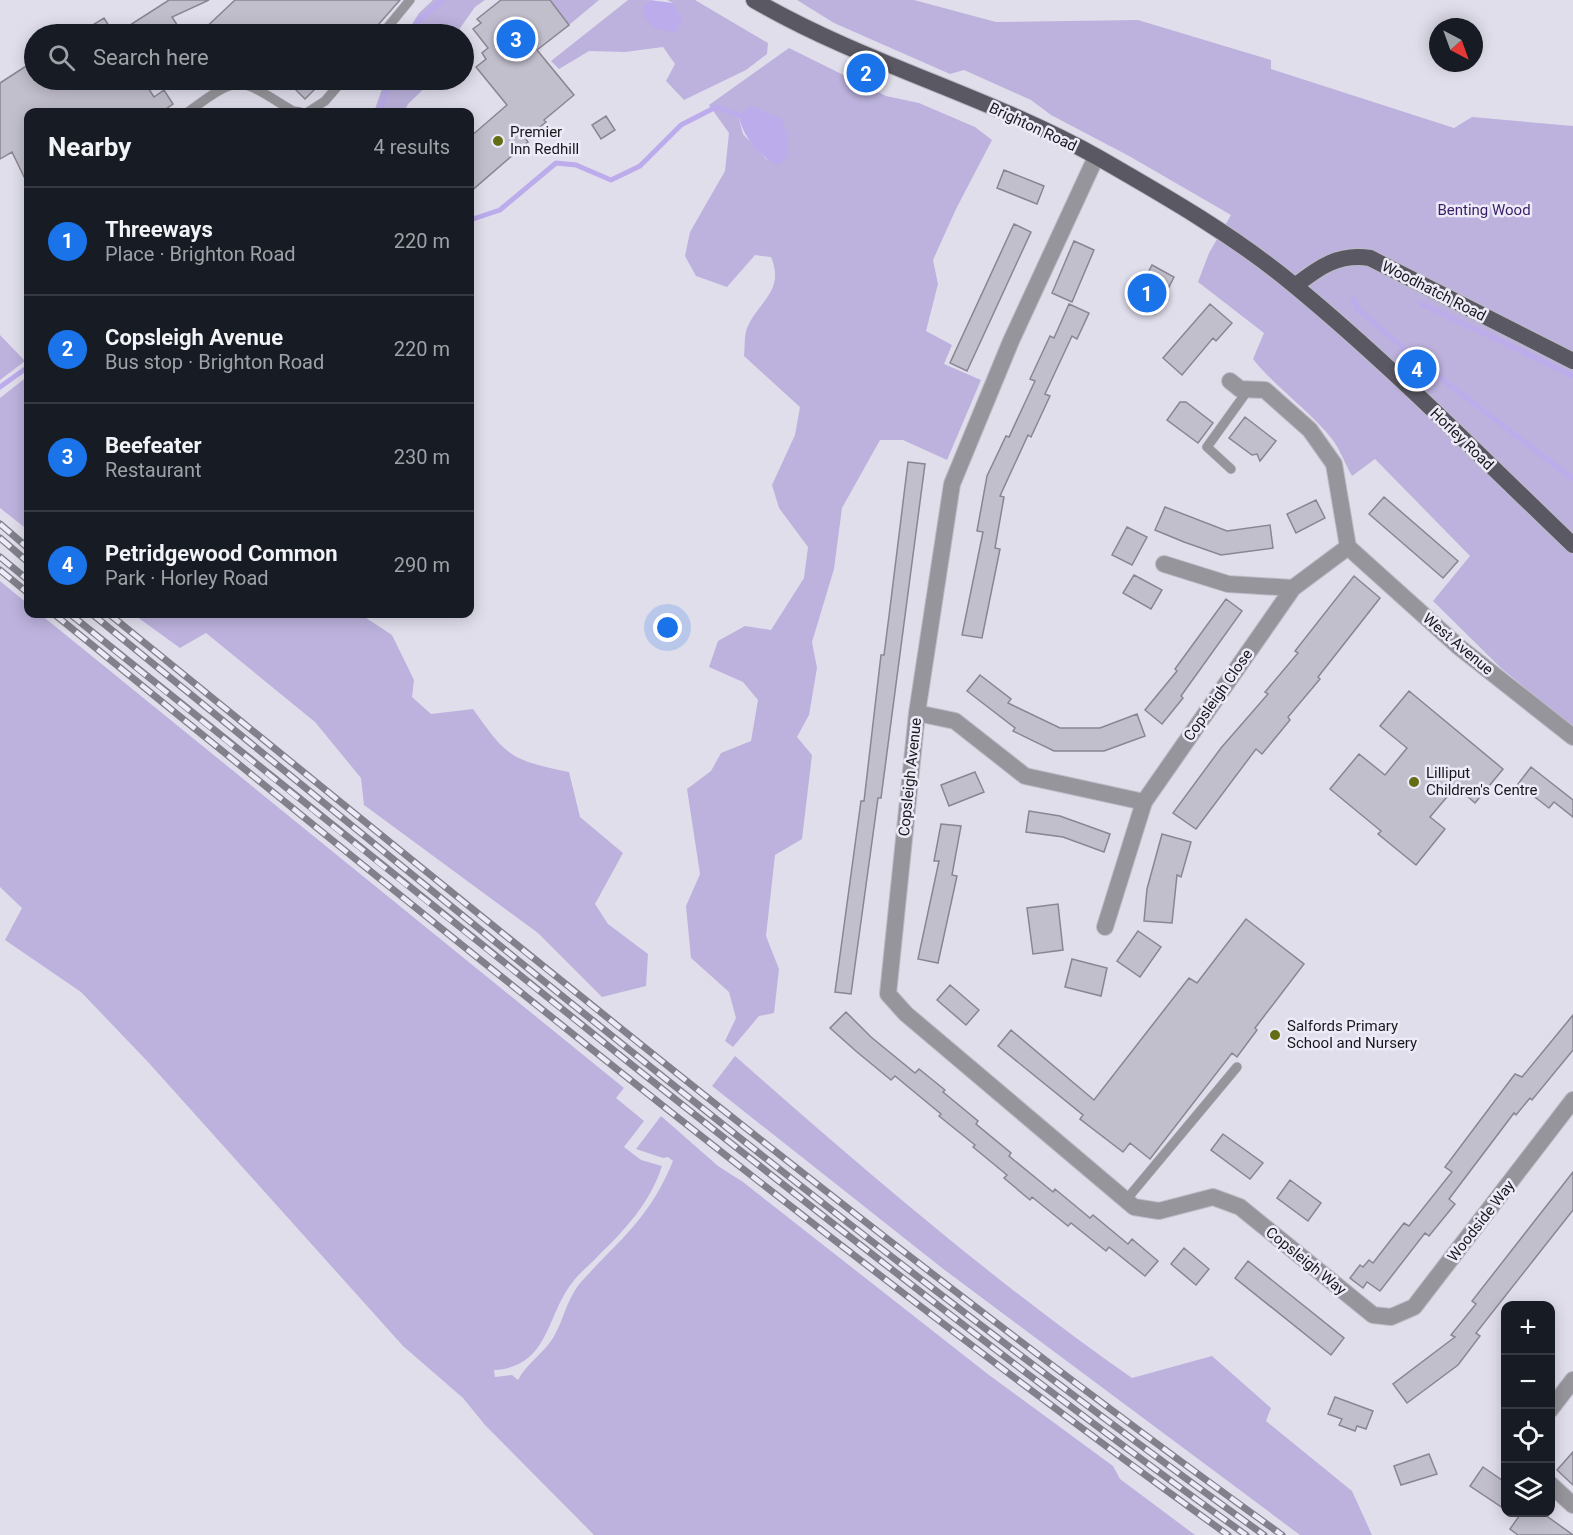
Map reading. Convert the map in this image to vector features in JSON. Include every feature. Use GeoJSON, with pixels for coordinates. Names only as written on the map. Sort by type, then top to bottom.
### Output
{"type":"FeatureCollection","features":[{"type":"Feature","properties":{"kind":"main road","name":"Brighton Road"},"geometry":{"type":"LineString","coordinates":[[754,0],[847,48],[1024,121],[1096,157],[1197,215],[1295,286]]}},
{"type":"Feature","properties":{"kind":"main road","name":"Woodhatch Road"},"geometry":{"type":"LineString","coordinates":[[1295,286],[1317,268],[1338,259],[1353,255],[1370,258],[1573,361]]}},
{"type":"Feature","properties":{"kind":"main road","name":"Horley Road"},"geometry":{"type":"LineString","coordinates":[[1295,286],[1416,394],[1573,545]]}},
{"type":"Feature","properties":{"kind":"street","name":"Copsleigh Avenue"},"geometry":{"type":"LineString","coordinates":[[1096,157],[1011,340],[952,484],[917,713],[888,994],[906,1014],[1134,1207],[1159,1211],[1213,1197],[1240,1208]]}},
{"type":"Feature","properties":{"kind":"street"},"geometry":{"type":"LineString","coordinates":[[1230,381],[1240,389],[1265,390],[1310,430],[1334,464],[1348,547]]}},
{"type":"Feature","properties":{"kind":"street","name":"Copsleigh Close"},"geometry":{"type":"LineString","coordinates":[[1105,927],[1144,802],[1293,588],[1348,547]]}},
{"type":"Feature","properties":{"kind":"street","name":"West Avenue"},"geometry":{"type":"LineString","coordinates":[[1348,547],[1459,647],[1573,737]]}},
{"type":"Feature","properties":{"kind":"street"},"geometry":{"type":"LineString","coordinates":[[1164,564],[1228,584],[1293,588]]}},
{"type":"Feature","properties":{"kind":"street"},"geometry":{"type":"LineString","coordinates":[[917,713],[955,721],[1024,776],[1144,802]]}},
{"type":"Feature","properties":{"kind":"street","name":"Woodside Way"},"geometry":{"type":"LineString","coordinates":[[1373,1315],[1390,1317],[1414,1307],[1573,1100]]}},
{"type":"Feature","properties":{"kind":"street","name":"Copsleigh Way"},"geometry":{"type":"LineString","coordinates":[[1240,1208],[1373,1315]]}},
{"type":"Feature","properties":{"kind":"street"},"geometry":{"type":"LineString","coordinates":[[1552,1409],[1573,1380]]}},
{"type":"Feature","properties":{"kind":"street"},"geometry":{"type":"LineString","coordinates":[[1555,1488],[1573,1505]]}},
{"type":"Feature","properties":{"kind":"lane"},"geometry":{"type":"LineString","coordinates":[[390,24],[410,0]]}},
{"type":"Feature","properties":{"kind":"lane"},"geometry":{"type":"LineString","coordinates":[[193,108],[219,90]]}},
{"type":"Feature","properties":{"kind":"lane"},"geometry":{"type":"LineString","coordinates":[[255,90],[288,108]]}},
{"type":"Feature","properties":{"kind":"lane"},"geometry":{"type":"LineString","coordinates":[[314,108],[325,101],[334,90]]}},
{"type":"Feature","properties":{"kind":"lane"},"geometry":{"type":"LineString","coordinates":[[1231,469],[1207,447],[1248,390]]}},
{"type":"Feature","properties":{"kind":"lane"},"geometry":{"type":"LineString","coordinates":[[1126,1200],[1237,1067]]}},
{"type":"Feature","properties":{"kind":"green space"},"geometry":{"type":"Polygon","coordinates":[[[433,0],[485,0],[475,7],[463,24],[412,24],[419,13],[433,0]]]}},
{"type":"Feature","properties":{"kind":"green space"},"geometry":{"type":"Polygon","coordinates":[[[550,0],[599,0],[569,25],[550,0]]]}},
{"type":"Feature","properties":{"kind":"green space"},"geometry":{"type":"Polygon","coordinates":[[[628,0],[650,0],[644,7],[673,3],[667,0],[695,0],[768,43],[767,54],[746,70],[684,100],[666,81],[675,64],[663,47],[625,52],[589,51],[559,69],[551,61],[628,0]]]}},
{"type":"Feature","properties":{"kind":"green space","name":"Benting Wood"},"geometry":{"type":"Polygon","coordinates":[[[797,0],[914,0],[996,22],[1138,20],[1271,60],[1271,69],[1454,128],[1472,117],[1573,126],[1573,728],[1501,668],[1433,601],[1470,556],[1375,459],[1352,476],[1332,439],[1253,359],[1264,333],[1198,282],[1209,253],[1231,215],[1129,156],[1051,115],[1031,100],[964,70],[950,74],[834,23],[797,0]]]}},
{"type":"Feature","properties":{"kind":"green space"},"geometry":{"type":"Polygon","coordinates":[[[789,48],[886,96],[919,103],[975,127],[992,140],[956,209],[933,260],[938,284],[926,331],[952,345],[944,364],[981,380],[947,460],[903,440],[880,440],[842,508],[834,569],[812,642],[817,668],[809,715],[797,737],[812,755],[802,839],[775,855],[766,936],[779,969],[774,1013],[759,1016],[733,1047],[725,1041],[736,1018],[729,992],[691,958],[686,906],[700,874],[687,789],[711,771],[721,753],[751,741],[758,700],[743,682],[709,667],[718,641],[745,626],[771,630],[804,578],[808,547],[779,508],[772,485],[795,435],[800,407],[744,356],[747,328],[773,287],[775,279],[771,257],[755,255],[727,287],[696,276],[685,256],[690,232],[725,171],[729,133],[709,105],[789,48]],[[738,115],[743,134],[768,161],[738,115]]]}},
{"type":"Feature","properties":{"kind":"green space"},"geometry":{"type":"Polygon","coordinates":[[[382,90],[423,90],[406,108],[375,108],[382,90]]]}},
{"type":"Feature","properties":{"kind":"green space"},"geometry":{"type":"Polygon","coordinates":[[[0,335],[24,362],[0,380],[0,335]]]}},
{"type":"Feature","properties":{"kind":"green space"},"geometry":{"type":"Polygon","coordinates":[[[24,379],[24,527],[0,508],[0,398],[24,379]]]}},
{"type":"Feature","properties":{"kind":"green space"},"geometry":{"type":"Polygon","coordinates":[[[0,581],[24,601],[24,618],[45,618],[624,1088],[616,1098],[644,1121],[624,1147],[641,1160],[662,1166],[657,1179],[644,1204],[627,1226],[572,1283],[536,1350],[526,1360],[512,1367],[494,1370],[495,1377],[512,1375],[518,1380],[553,1338],[577,1287],[634,1226],[654,1198],[673,1161],[668,1157],[663,1158],[636,1149],[661,1116],[718,1166],[743,1182],[989,1375],[1113,1466],[1120,1479],[1195,1535],[594,1535],[485,1425],[463,1398],[403,1346],[148,1062],[81,992],[5,940],[22,908],[0,887],[0,581]]]}},
{"type":"Feature","properties":{"kind":"green space"},"geometry":{"type":"Polygon","coordinates":[[[139,618],[366,618],[392,635],[414,680],[412,697],[431,714],[473,709],[494,737],[512,754],[534,764],[569,772],[580,817],[623,853],[595,904],[608,924],[648,954],[646,986],[602,997],[538,933],[364,805],[361,778],[315,722],[206,633],[180,648],[139,618]]]}},
{"type":"Feature","properties":{"kind":"green space"},"geometry":{"type":"Polygon","coordinates":[[[735,1056],[929,1223],[1029,1303],[1132,1378],[1212,1356],[1271,1408],[1266,1421],[1352,1491],[1372,1535],[1300,1535],[942,1268],[712,1086],[735,1056]]]}},
{"type":"Feature","properties":{"kind":"shaded area"},"geometry":{"type":"Polygon","coordinates":[[[650,0],[673,3],[682,19],[676,32],[656,29],[643,16],[644,6],[650,0]]]}},
{"type":"Feature","properties":{"kind":"shaded area"},"geometry":{"type":"Polygon","coordinates":[[[753,106],[781,119],[788,136],[788,156],[779,165],[758,151],[744,131],[738,115],[753,106]]]}},
{"type":"Feature","properties":{"kind":"building"},"geometry":{"type":"Polygon","coordinates":[[[169,0],[209,0],[172,17],[177,24],[132,24],[169,0]]]}},
{"type":"Feature","properties":{"kind":"building"},"geometry":{"type":"Polygon","coordinates":[[[235,0],[400,0],[379,24],[210,24],[235,0]]]}},
{"type":"Feature","properties":{"kind":"building"},"geometry":{"type":"Polygon","coordinates":[[[501,0],[550,0],[569,25],[537,50],[574,95],[544,120],[546,122],[526,139],[528,142],[474,189],[474,134],[507,105],[476,67],[486,59],[482,53],[488,48],[474,30],[481,23],[477,19],[501,0]]]}},
{"type":"Feature","properties":{"kind":"building"},"geometry":{"type":"Polygon","coordinates":[[[104,18],[108,24],[94,24],[104,18]]]}},
{"type":"Feature","properties":{"kind":"building"},"geometry":{"type":"Polygon","coordinates":[[[24,67],[24,90],[149,90],[154,97],[164,90],[173,104],[167,108],[24,108],[24,177],[12,152],[0,159],[0,83],[24,67]]]}},
{"type":"Feature","properties":{"kind":"building"},"geometry":{"type":"Polygon","coordinates":[[[296,90],[314,90],[305,99],[296,90]]]}},
{"type":"Feature","properties":{"kind":"building"},"geometry":{"type":"Polygon","coordinates":[[[606,116],[615,130],[601,139],[592,125],[606,116]]]}},
{"type":"Feature","properties":{"kind":"building"},"geometry":{"type":"Polygon","coordinates":[[[1004,170],[1044,186],[1037,204],[997,188],[1004,170]]]}},
{"type":"Feature","properties":{"kind":"building"},"geometry":{"type":"Polygon","coordinates":[[[1014,224],[1031,232],[967,371],[950,363],[1014,224]]]}},
{"type":"Feature","properties":{"kind":"building"},"geometry":{"type":"Polygon","coordinates":[[[1074,241],[1094,250],[1072,302],[1052,293],[1074,241]]]}},
{"type":"Feature","properties":{"kind":"building"},"geometry":{"type":"Polygon","coordinates":[[[1152,265],[1174,277],[1155,314],[1126,298],[1133,285],[1140,288],[1152,265]]]}},
{"type":"Feature","properties":{"kind":"building"},"geometry":{"type":"Polygon","coordinates":[[[1069,304],[1089,313],[1077,339],[1072,336],[1045,394],[1050,396],[1031,437],[1028,435],[1000,496],[1004,497],[995,548],[1000,549],[982,638],[962,635],[983,532],[977,531],[987,476],[1006,436],[1009,437],[1035,381],[1030,379],[1050,336],[1054,338],[1069,304]]]}},
{"type":"Feature","properties":{"kind":"building"},"geometry":{"type":"Polygon","coordinates":[[[1210,304],[1232,323],[1216,341],[1213,338],[1182,375],[1163,358],[1210,304]]]}},
{"type":"Feature","properties":{"kind":"building"},"geometry":{"type":"Polygon","coordinates":[[[1180,402],[1186,402],[1213,423],[1198,443],[1167,420],[1180,402]]]}},
{"type":"Feature","properties":{"kind":"building"},"geometry":{"type":"Polygon","coordinates":[[[1245,417],[1276,441],[1260,461],[1257,454],[1252,455],[1229,438],[1245,417]]]}},
{"type":"Feature","properties":{"kind":"building"},"geometry":{"type":"Polygon","coordinates":[[[908,462],[925,464],[881,798],[878,798],[851,994],[835,992],[861,801],[864,801],[881,655],[884,655],[908,462]]]}},
{"type":"Feature","properties":{"kind":"building"},"geometry":{"type":"Polygon","coordinates":[[[1384,497],[1458,561],[1443,578],[1369,514],[1384,497]]]}},
{"type":"Feature","properties":{"kind":"building"},"geometry":{"type":"Polygon","coordinates":[[[1316,500],[1325,518],[1296,533],[1287,514],[1316,500]]]}},
{"type":"Feature","properties":{"kind":"building"},"geometry":{"type":"Polygon","coordinates":[[[1165,507],[1227,531],[1270,525],[1273,548],[1221,555],[1184,542],[1155,530],[1165,507]]]}},
{"type":"Feature","properties":{"kind":"building"},"geometry":{"type":"Polygon","coordinates":[[[1127,527],[1147,537],[1132,565],[1112,555],[1127,527]]]}},
{"type":"Feature","properties":{"kind":"building"},"geometry":{"type":"Polygon","coordinates":[[[1134,575],[1162,590],[1151,609],[1123,593],[1134,575]]]}},
{"type":"Feature","properties":{"kind":"building"},"geometry":{"type":"Polygon","coordinates":[[[1354,576],[1380,598],[1318,677],[1320,679],[1288,717],[1290,720],[1262,754],[1256,749],[1196,829],[1173,813],[1221,748],[1268,694],[1265,692],[1298,653],[1295,651],[1354,576]]]}},
{"type":"Feature","properties":{"kind":"building"},"geometry":{"type":"Polygon","coordinates":[[[1226,599],[1242,611],[1181,696],[1183,698],[1162,724],[1145,710],[1177,671],[1175,669],[1226,599]]]}},
{"type":"Feature","properties":{"kind":"building"},"geometry":{"type":"Polygon","coordinates":[[[980,675],[1011,699],[1008,703],[1060,728],[1100,728],[1137,714],[1145,736],[1104,751],[1054,751],[1013,731],[1015,728],[967,691],[980,675]]]}},
{"type":"Feature","properties":{"kind":"building","name":"Lilliput Children's Centre"},"geometry":{"type":"Polygon","coordinates":[[[1409,691],[1503,769],[1475,803],[1461,791],[1458,795],[1452,791],[1430,817],[1445,829],[1416,865],[1378,834],[1381,831],[1330,789],[1359,754],[1385,775],[1407,748],[1380,726],[1409,691]]]}},
{"type":"Feature","properties":{"kind":"building"},"geometry":{"type":"Polygon","coordinates":[[[1531,767],[1573,800],[1573,817],[1554,802],[1549,808],[1518,784],[1531,767]]]}},
{"type":"Feature","properties":{"kind":"building"},"geometry":{"type":"Polygon","coordinates":[[[975,772],[984,792],[949,806],[941,785],[975,772]]]}},
{"type":"Feature","properties":{"kind":"building"},"geometry":{"type":"Polygon","coordinates":[[[1029,811],[1060,816],[1110,834],[1104,852],[1063,837],[1026,832],[1029,811]]]}},
{"type":"Feature","properties":{"kind":"building"},"geometry":{"type":"Polygon","coordinates":[[[941,824],[961,826],[952,875],[957,876],[938,963],[918,959],[939,861],[934,861],[941,824]]]}},
{"type":"Feature","properties":{"kind":"building"},"geometry":{"type":"Polygon","coordinates":[[[1162,834],[1191,842],[1181,877],[1177,875],[1172,923],[1144,921],[1147,889],[1162,834]]]}},
{"type":"Feature","properties":{"kind":"building"},"geometry":{"type":"Polygon","coordinates":[[[1058,904],[1063,950],[1033,954],[1027,908],[1058,904]]]}},
{"type":"Feature","properties":{"kind":"building"},"geometry":{"type":"Polygon","coordinates":[[[1246,919],[1304,964],[1255,1028],[1257,1030],[1237,1057],[1232,1053],[1150,1159],[1130,1143],[1123,1152],[1080,1119],[1083,1115],[998,1046],[1011,1030],[1094,1100],[1189,978],[1197,983],[1246,919]]]}},
{"type":"Feature","properties":{"kind":"building"},"geometry":{"type":"Polygon","coordinates":[[[1138,931],[1161,947],[1140,977],[1117,961],[1138,931]]]}},
{"type":"Feature","properties":{"kind":"building"},"geometry":{"type":"Polygon","coordinates":[[[1072,959],[1107,968],[1101,996],[1065,987],[1072,959]]]}},
{"type":"Feature","properties":{"kind":"building"},"geometry":{"type":"Polygon","coordinates":[[[950,985],[979,1010],[966,1025],[937,1000],[950,985]]]}},
{"type":"Feature","properties":{"kind":"building"},"geometry":{"type":"Polygon","coordinates":[[[846,1012],[871,1037],[915,1073],[919,1069],[945,1090],[943,1092],[978,1121],[976,1124],[1011,1153],[1009,1156],[1053,1192],[1055,1189],[1090,1218],[1093,1215],[1128,1244],[1132,1239],[1158,1261],[1145,1276],[1109,1247],[1106,1251],[1071,1223],[1068,1226],[1032,1197],[1030,1200],[1004,1178],[1007,1175],[973,1147],[975,1145],[939,1116],[941,1114],[895,1076],[891,1080],[830,1028],[846,1012]]]}},
{"type":"Feature","properties":{"kind":"building"},"geometry":{"type":"Polygon","coordinates":[[[1573,1015],[1573,1050],[1532,1100],[1530,1098],[1516,1115],[1514,1113],[1449,1199],[1455,1204],[1429,1236],[1425,1233],[1380,1291],[1367,1282],[1363,1288],[1350,1278],[1360,1265],[1363,1267],[1369,1260],[1373,1263],[1404,1223],[1409,1226],[1452,1172],[1445,1167],[1515,1074],[1522,1077],[1573,1015]]]}},
{"type":"Feature","properties":{"kind":"building"},"geometry":{"type":"Polygon","coordinates":[[[1223,1134],[1263,1163],[1250,1179],[1211,1150],[1223,1134]]]}},
{"type":"Feature","properties":{"kind":"building"},"geometry":{"type":"Polygon","coordinates":[[[1573,1172],[1573,1210],[1476,1333],[1480,1336],[1458,1365],[1407,1403],[1393,1384],[1455,1337],[1451,1335],[1476,1304],[1472,1301],[1573,1172]]]}},
{"type":"Feature","properties":{"kind":"building"},"geometry":{"type":"Polygon","coordinates":[[[1290,1180],[1321,1203],[1308,1221],[1277,1198],[1290,1180]]]}},
{"type":"Feature","properties":{"kind":"building"},"geometry":{"type":"Polygon","coordinates":[[[1184,1248],[1209,1269],[1196,1285],[1171,1264],[1184,1248]]]}},
{"type":"Feature","properties":{"kind":"building"},"geometry":{"type":"Polygon","coordinates":[[[1248,1261],[1344,1338],[1331,1355],[1235,1278],[1248,1261]]]}},
{"type":"Feature","properties":{"kind":"building"},"geometry":{"type":"Polygon","coordinates":[[[1335,1397],[1373,1411],[1366,1429],[1357,1426],[1355,1431],[1339,1425],[1342,1419],[1328,1414],[1335,1397]]]}},
{"type":"Feature","properties":{"kind":"building"},"geometry":{"type":"Polygon","coordinates":[[[1573,1452],[1573,1485],[1557,1470],[1573,1452]]]}},
{"type":"Feature","properties":{"kind":"building"},"geometry":{"type":"Polygon","coordinates":[[[1429,1454],[1437,1474],[1401,1485],[1394,1466],[1429,1454]]]}},
{"type":"Feature","properties":{"kind":"building"},"geometry":{"type":"Polygon","coordinates":[[[1483,1467],[1501,1480],[1501,1507],[1470,1486],[1483,1467]]]}},
{"type":"Feature","properties":{"kind":"building"},"geometry":{"type":"Polygon","coordinates":[[[1518,1517],[1548,1517],[1573,1535],[1518,1535],[1510,1529],[1518,1517]]]}},
{"type":"Feature","properties":{"kind":"waterway"},"geometry":{"type":"LineString","coordinates":[[416,24],[443,0]]}},
{"type":"Feature","properties":{"kind":"waterway"},"geometry":{"type":"LineString","coordinates":[[380,108],[387,90]]}},
{"type":"Feature","properties":{"kind":"waterway"},"geometry":{"type":"LineString","coordinates":[[474,219],[500,210],[556,163],[576,165],[611,180],[640,166],[681,125],[716,107],[744,117]]}},
{"type":"Feature","properties":{"kind":"waterway"},"geometry":{"type":"LineString","coordinates":[[1353,299],[1358,309],[1403,348]]}},
{"type":"Feature","properties":{"kind":"waterway"},"geometry":{"type":"LineString","coordinates":[[1422,304],[1573,376]]}},
{"type":"Feature","properties":{"kind":"waterway"},"geometry":{"type":"LineString","coordinates":[[1413,357],[1573,479]]}},
{"type":"Feature","properties":{"kind":"waterway"},"geometry":{"type":"LineString","coordinates":[[0,387],[24,370]]}},
{"type":"Feature","properties":{"kind":"railway"},"geometry":{"type":"LineString","coordinates":[[0,524],[24,545]]}},
{"type":"Feature","properties":{"kind":"railway"},"geometry":{"type":"LineString","coordinates":[[0,538],[24,559]]}},
{"type":"Feature","properties":{"kind":"railway"},"geometry":{"type":"LineString","coordinates":[[0,557],[24,577]]}},
{"type":"Feature","properties":{"kind":"railway"},"geometry":{"type":"LineString","coordinates":[[0,570],[24,590]]}},
{"type":"Feature","properties":{"kind":"railway"},"geometry":{"type":"LineString","coordinates":[[59,618],[634,1083],[928,1312],[1077,1425],[1228,1535]]}},
{"type":"Feature","properties":{"kind":"railway"},"geometry":{"type":"LineString","coordinates":[[75,618],[632,1065],[860,1244],[1013,1363],[1246,1535]]}},
{"type":"Feature","properties":{"kind":"railway"},"geometry":{"type":"LineString","coordinates":[[97,618],[525,966],[817,1199],[1113,1425],[1264,1535]]}},
{"type":"Feature","properties":{"kind":"railway"},"geometry":{"type":"LineString","coordinates":[[114,618],[543,966],[835,1198],[1131,1425],[1282,1535]]}},
{"type":"Feature","properties":{"kind":"place","name":"Beefeater"},"geometry":{"type":"Point","coordinates":[516,39]}},
{"type":"Feature","properties":{"kind":"place","name":"Copsleigh Avenue"},"geometry":{"type":"Point","coordinates":[866,73]}},
{"type":"Feature","properties":{"kind":"place","name":"Premier Inn Redhill"},"geometry":{"type":"Point","coordinates":[498,141]}},
{"type":"Feature","properties":{"kind":"place","name":"Threeways"},"geometry":{"type":"Point","coordinates":[1147,293]}},
{"type":"Feature","properties":{"kind":"place","name":"Petridgewood Common"},"geometry":{"type":"Point","coordinates":[1417,369]}},
{"type":"Feature","properties":{"kind":"place","name":"Lilliput Children's Centre"},"geometry":{"type":"Point","coordinates":[1414,782]}},
{"type":"Feature","properties":{"kind":"place","name":"Salfords Primary School and Nursery"},"geometry":{"type":"Point","coordinates":[1275,1035]}}]}
